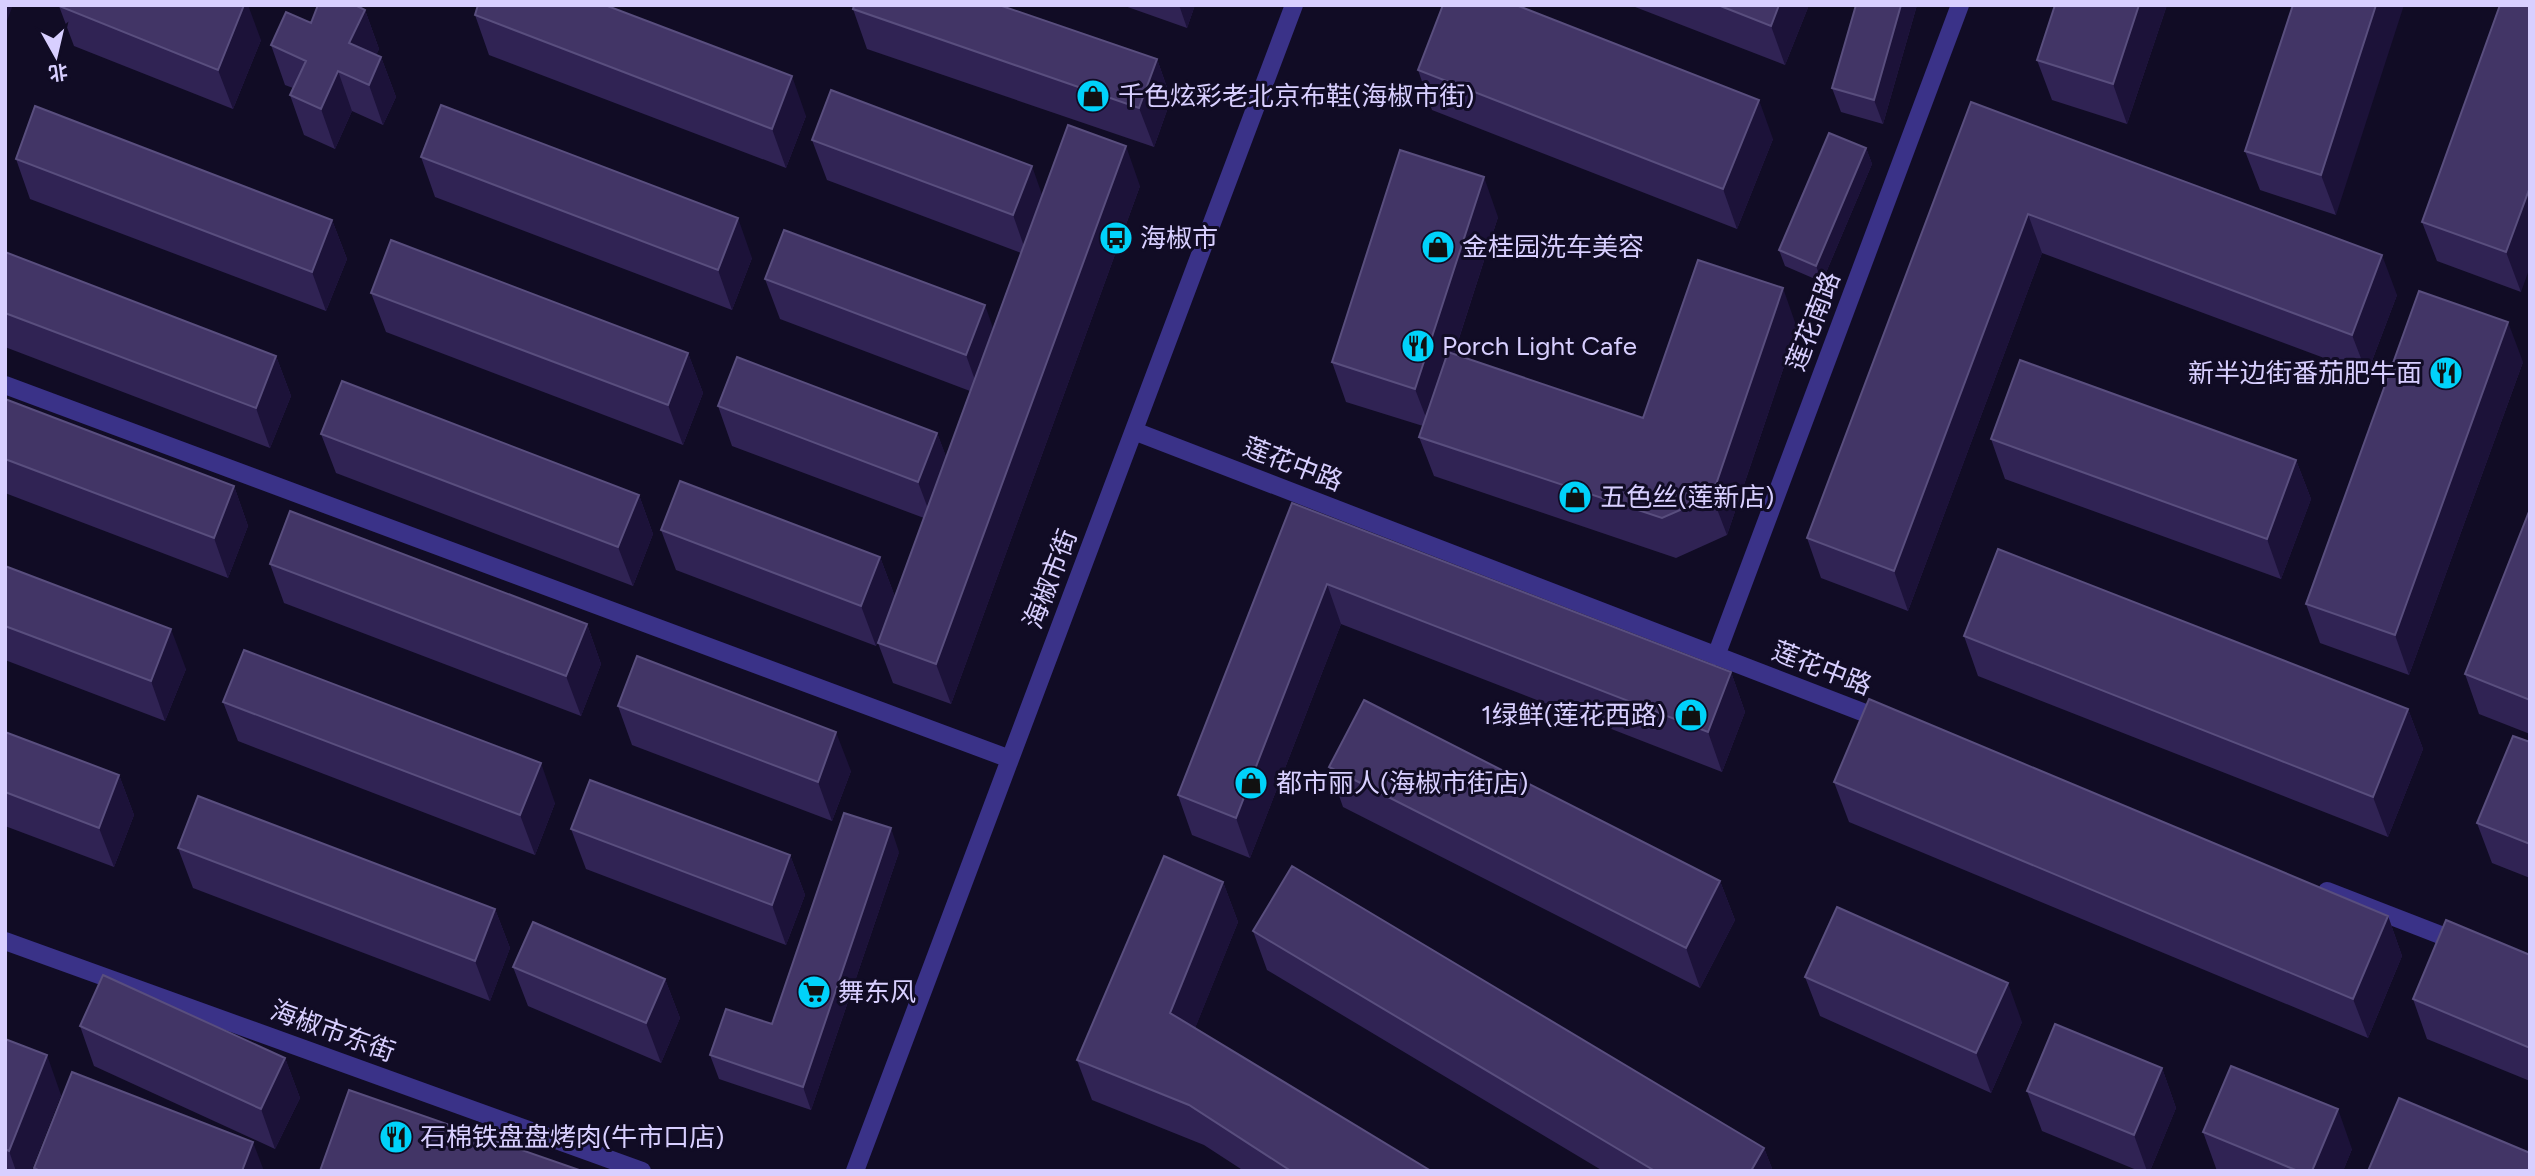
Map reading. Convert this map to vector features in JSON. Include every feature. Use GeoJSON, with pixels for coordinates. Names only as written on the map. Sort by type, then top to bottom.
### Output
{"type":"FeatureCollection","features":[{"type":"Feature","properties":{"kind":"street","name":"海椒市街"},"geometry":{"type":"LineString","coordinates":[[855,1171],[1294,5]]}},
{"type":"Feature","properties":{"kind":"street","name":"莲花南路"},"geometry":{"type":"LineString","coordinates":[[1716,656],[1960,5]]}},
{"type":"Feature","properties":{"kind":"street"},"geometry":{"type":"LineString","coordinates":[[5,385],[1010,759]]}},
{"type":"Feature","properties":{"kind":"street","name":"莲花中路"},"geometry":{"type":"LineString","coordinates":[[1134,431],[1897,725]]}},
{"type":"Feature","properties":{"kind":"street"},"geometry":{"type":"LineString","coordinates":[[2310,885],[2478,949]]}},
{"type":"Feature","properties":{"kind":"street","name":"海椒市东街"},"geometry":{"type":"LineString","coordinates":[[5,941],[642,1171]]}},
{"type":"Feature","properties":{"kind":"building"},"geometry":{"type":"Polygon","coordinates":[[[60,5],[244,5],[218,70],[60,5]]]}},
{"type":"Feature","properties":{"kind":"building"},"geometry":{"type":"Polygon","coordinates":[[[318,5],[355,5],[365,10],[349,43],[381,57],[369,85],[338,71],[321,109],[290,95],[306,61],[271,45],[286,12],[311,23],[318,5]]]}},
{"type":"Feature","properties":{"kind":"building"},"geometry":{"type":"Polygon","coordinates":[[[478,5],[605,5],[792,76],[772,129],[475,15],[478,5]]]}},
{"type":"Feature","properties":{"kind":"building"},"geometry":{"type":"Polygon","coordinates":[[[854,5],[999,5],[1157,59],[1139,108],[853,9],[854,5]]]}},
{"type":"Feature","properties":{"kind":"building"},"geometry":{"type":"Polygon","coordinates":[[[1443,5],[1516,5],[1759,100],[1723,189],[1418,70],[1443,5]]]}},
{"type":"Feature","properties":{"kind":"building"},"geometry":{"type":"Polygon","coordinates":[[[1718,5],[1779,5],[1771,26],[1718,5]]]}},
{"type":"Feature","properties":{"kind":"building"},"geometry":{"type":"Polygon","coordinates":[[[1856,5],[1901,5],[1874,100],[1832,88],[1856,5]]]}},
{"type":"Feature","properties":{"kind":"building"},"geometry":{"type":"Polygon","coordinates":[[[2055,5],[2139,5],[2113,84],[2037,60],[2055,5]]]}},
{"type":"Feature","properties":{"kind":"building"},"geometry":{"type":"Polygon","coordinates":[[[2293,5],[2376,5],[2321,175],[2245,151],[2293,5]]]}},
{"type":"Feature","properties":{"kind":"building"},"geometry":{"type":"Polygon","coordinates":[[[2500,5],[2530,5],[2530,187],[2506,252],[2422,222],[2500,5]]]}},
{"type":"Feature","properties":{"kind":"building"},"geometry":{"type":"Polygon","coordinates":[[[831,90],[1032,166],[1013,215],[812,140],[831,90]]]}},
{"type":"Feature","properties":{"kind":"building"},"geometry":{"type":"Polygon","coordinates":[[[1971,102],[2382,255],[2352,335],[2028,214],[1894,571],[1807,538],[1971,102]]]}},
{"type":"Feature","properties":{"kind":"building"},"geometry":{"type":"Polygon","coordinates":[[[441,105],[738,218],[718,270],[421,157],[441,105]]]}},
{"type":"Feature","properties":{"kind":"building"},"geometry":{"type":"Polygon","coordinates":[[[35,106],[332,220],[312,272],[16,159],[35,106]]]}},
{"type":"Feature","properties":{"kind":"building"},"geometry":{"type":"Polygon","coordinates":[[[1068,125],[1126,146],[936,664],[878,643],[1068,125]]]}},
{"type":"Feature","properties":{"kind":"building"},"geometry":{"type":"Polygon","coordinates":[[[1829,133],[1866,148],[1816,266],[1779,250],[1829,133]]]}},
{"type":"Feature","properties":{"kind":"building"},"geometry":{"type":"Polygon","coordinates":[[[1400,150],[1484,177],[1415,389],[1332,362],[1400,150]]]}},
{"type":"Feature","properties":{"kind":"building"},"geometry":{"type":"Polygon","coordinates":[[[784,230],[985,305],[966,355],[765,279],[784,230]]]}},
{"type":"Feature","properties":{"kind":"building"},"geometry":{"type":"Polygon","coordinates":[[[391,240],[688,353],[668,405],[371,293],[391,240]]]}},
{"type":"Feature","properties":{"kind":"building"},"geometry":{"type":"Polygon","coordinates":[[[5,252],[276,356],[256,408],[5,313],[5,252]]]}},
{"type":"Feature","properties":{"kind":"building"},"geometry":{"type":"Polygon","coordinates":[[[1698,260],[1783,288],[1712,496],[1662,518],[1419,437],[1448,352],[1643,418],[1698,260]]]}},
{"type":"Feature","properties":{"kind":"building"},"geometry":{"type":"Polygon","coordinates":[[[2419,291],[2508,322],[2395,635],[2306,604],[2419,291]]]}},
{"type":"Feature","properties":{"kind":"building"},"geometry":{"type":"Polygon","coordinates":[[[737,357],[937,433],[918,482],[718,406],[737,357]]]}},
{"type":"Feature","properties":{"kind":"building"},"geometry":{"type":"Polygon","coordinates":[[[2020,360],[2296,460],[2267,539],[1991,439],[2020,360]]]}},
{"type":"Feature","properties":{"kind":"building"},"geometry":{"type":"Polygon","coordinates":[[[342,381],[639,495],[618,547],[321,434],[342,381]]]}},
{"type":"Feature","properties":{"kind":"building"},"geometry":{"type":"Polygon","coordinates":[[[5,399],[234,486],[214,538],[5,459],[5,399]]]}},
{"type":"Feature","properties":{"kind":"building"},"geometry":{"type":"Polygon","coordinates":[[[680,481],[880,557],[861,606],[661,530],[680,481]]]}},
{"type":"Feature","properties":{"kind":"building"},"geometry":{"type":"Polygon","coordinates":[[[1292,503],[1731,672],[1708,732],[1327,584],[1236,818],[1178,795],[1292,503]]]}},
{"type":"Feature","properties":{"kind":"building"},"geometry":{"type":"Polygon","coordinates":[[[2530,509],[2530,700],[2465,674],[2530,509]]]}},
{"type":"Feature","properties":{"kind":"building"},"geometry":{"type":"Polygon","coordinates":[[[290,511],[587,624],[566,676],[270,564],[290,511]]]}},
{"type":"Feature","properties":{"kind":"building"},"geometry":{"type":"Polygon","coordinates":[[[1998,549],[2408,709],[2373,797],[1964,636],[1998,549]]]}},
{"type":"Feature","properties":{"kind":"building"},"geometry":{"type":"Polygon","coordinates":[[[5,566],[171,629],[151,681],[5,626],[5,566]]]}},
{"type":"Feature","properties":{"kind":"building"},"geometry":{"type":"Polygon","coordinates":[[[244,650],[541,763],[520,815],[223,702],[244,650]]]}},
{"type":"Feature","properties":{"kind":"building"},"geometry":{"type":"Polygon","coordinates":[[[637,656],[836,732],[818,782],[618,706],[637,656]]]}},
{"type":"Feature","properties":{"kind":"building"},"geometry":{"type":"Polygon","coordinates":[[[1869,699],[2388,916],[2353,999],[1834,782],[1869,699]]]}},
{"type":"Feature","properties":{"kind":"building"},"geometry":{"type":"Polygon","coordinates":[[[1364,700],[1720,881],[1686,948],[1329,767],[1364,700]]]}},
{"type":"Feature","properties":{"kind":"building"},"geometry":{"type":"Polygon","coordinates":[[[5,732],[119,775],[99,828],[5,792],[5,732]]]}},
{"type":"Feature","properties":{"kind":"building"},"geometry":{"type":"Polygon","coordinates":[[[2513,736],[2530,742],[2530,844],[2477,823],[2513,736]]]}},
{"type":"Feature","properties":{"kind":"building"},"geometry":{"type":"Polygon","coordinates":[[[590,780],[790,855],[772,905],[571,829],[590,780]]]}},
{"type":"Feature","properties":{"kind":"building"},"geometry":{"type":"Polygon","coordinates":[[[198,796],[495,909],[475,961],[178,848],[198,796]]]}},
{"type":"Feature","properties":{"kind":"building"},"geometry":{"type":"Polygon","coordinates":[[[844,813],[891,828],[803,1087],[710,1055],[726,1009],[772,1024],[844,813]]]}},
{"type":"Feature","properties":{"kind":"building"},"geometry":{"type":"Polygon","coordinates":[[[1164,856],[1223,882],[1170,1013],[1431,1171],[1291,1171],[1189,1105],[1077,1060],[1164,856]]]}},
{"type":"Feature","properties":{"kind":"building"},"geometry":{"type":"Polygon","coordinates":[[[1292,866],[1764,1148],[1751,1171],[1655,1171],[1253,931],[1292,866]]]}},
{"type":"Feature","properties":{"kind":"building"},"geometry":{"type":"Polygon","coordinates":[[[1837,907],[2008,983],[1976,1053],[1805,977],[1837,907]]]}},
{"type":"Feature","properties":{"kind":"building"},"geometry":{"type":"Polygon","coordinates":[[[2446,920],[2530,955],[2530,1048],[2413,999],[2446,920]]]}},
{"type":"Feature","properties":{"kind":"building"},"geometry":{"type":"Polygon","coordinates":[[[533,922],[665,979],[646,1023],[513,967],[533,922]]]}},
{"type":"Feature","properties":{"kind":"building"},"geometry":{"type":"Polygon","coordinates":[[[103,975],[285,1058],[261,1109],[80,1026],[103,975]]]}},
{"type":"Feature","properties":{"kind":"building"},"geometry":{"type":"Polygon","coordinates":[[[2055,1024],[2162,1068],[2134,1135],[2027,1091],[2055,1024]]]}},
{"type":"Feature","properties":{"kind":"building"},"geometry":{"type":"Polygon","coordinates":[[[5,1039],[47,1055],[9,1151],[5,1149],[5,1039]]]}},
{"type":"Feature","properties":{"kind":"building"},"geometry":{"type":"Polygon","coordinates":[[[2231,1066],[2338,1109],[2312,1171],[2298,1171],[2203,1132],[2231,1066]]]}},
{"type":"Feature","properties":{"kind":"building"},"geometry":{"type":"Polygon","coordinates":[[[72,1072],[253,1142],[242,1171],[40,1171],[34,1168],[72,1072]]]}},
{"type":"Feature","properties":{"kind":"building"},"geometry":{"type":"Polygon","coordinates":[[[349,1090],[582,1171],[320,1171],[349,1090]]]}},
{"type":"Feature","properties":{"kind":"building"},"geometry":{"type":"Polygon","coordinates":[[[2399,1098],[2530,1153],[2530,1171],[2368,1171],[2399,1098]]]}},
{"type":"Feature","properties":{"kind":"place","name":"千色炫彩老北京布鞋(海椒市街)"},"geometry":{"type":"Point","coordinates":[1093,96]}},
{"type":"Feature","properties":{"kind":"place","name":"海椒市"},"geometry":{"type":"Point","coordinates":[1116,238]}},
{"type":"Feature","properties":{"kind":"place","name":"金桂园洗车美容"},"geometry":{"type":"Point","coordinates":[1438,247]}},
{"type":"Feature","properties":{"kind":"place","name":"Porch Light Cafe"},"geometry":{"type":"Point","coordinates":[1418,346]}},
{"type":"Feature","properties":{"kind":"place","name":"新半边街番茄肥牛面"},"geometry":{"type":"Point","coordinates":[2446,373]}},
{"type":"Feature","properties":{"kind":"place","name":"五色丝(莲新店)"},"geometry":{"type":"Point","coordinates":[1575,497]}},
{"type":"Feature","properties":{"kind":"place","name":"1绿鲜(莲花西路)"},"geometry":{"type":"Point","coordinates":[1691,715]}},
{"type":"Feature","properties":{"kind":"place","name":"都市丽人(海椒市街店)"},"geometry":{"type":"Point","coordinates":[1251,783]}},
{"type":"Feature","properties":{"kind":"place","name":"舞东风"},"geometry":{"type":"Point","coordinates":[814,992]}},
{"type":"Feature","properties":{"kind":"place","name":"石棉铁盘盘烤肉(牛市口店)"},"geometry":{"type":"Point","coordinates":[396,1137]}}]}
